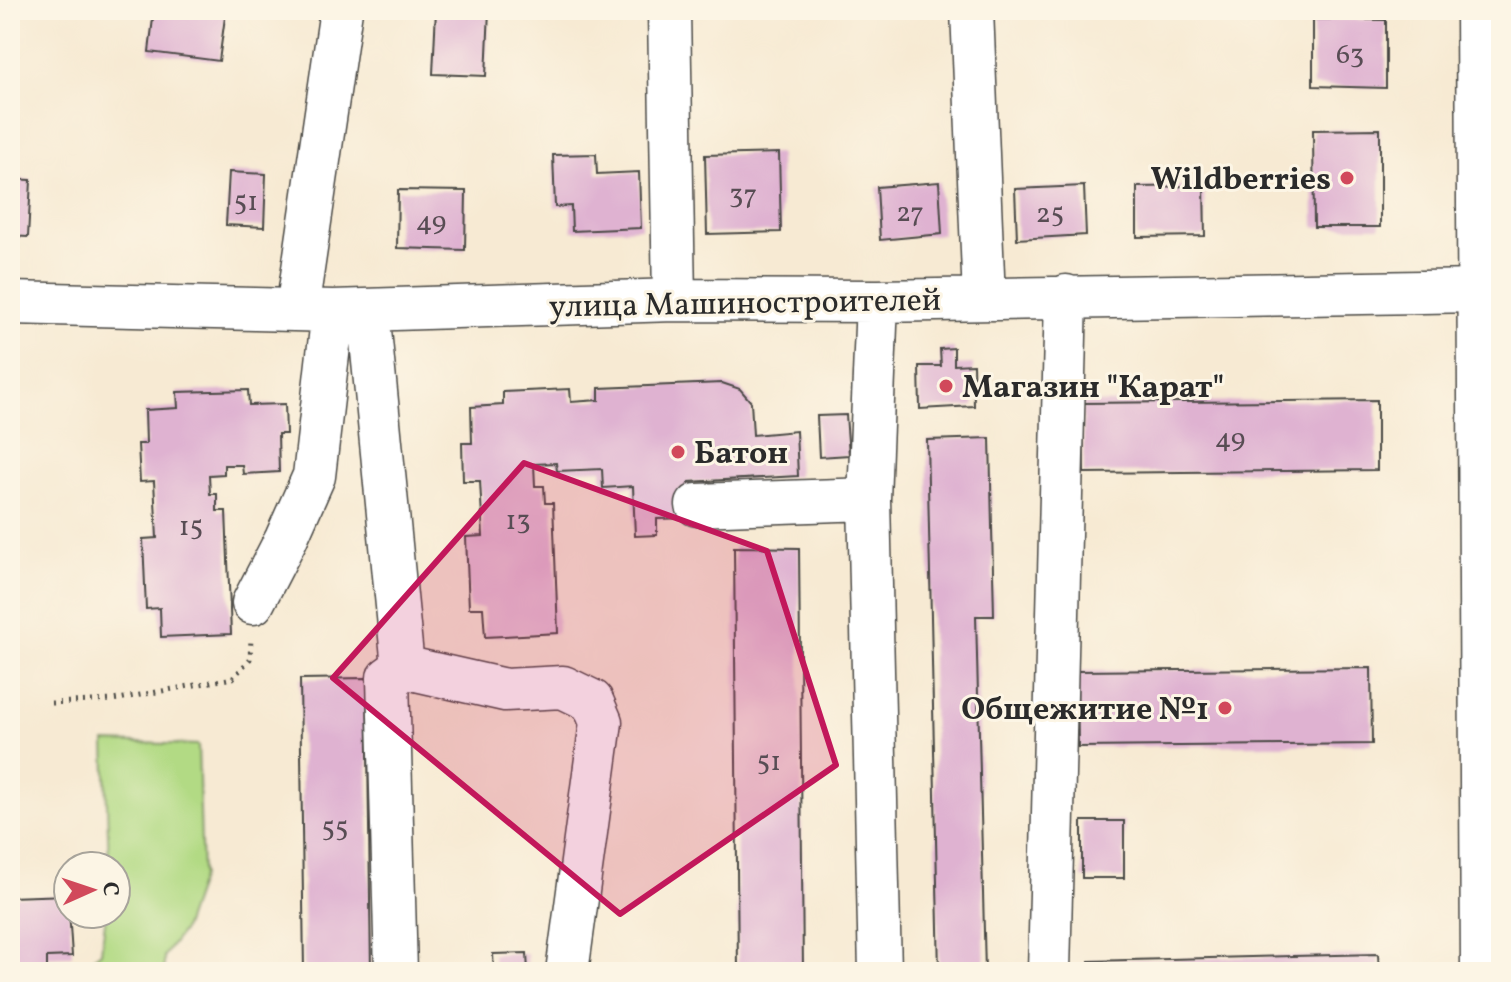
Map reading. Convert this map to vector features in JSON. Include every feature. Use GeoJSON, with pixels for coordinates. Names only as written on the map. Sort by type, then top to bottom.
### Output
{"type":"FeatureCollection","features":[{"type":"Feature","properties":{"kind":"main road"},"geometry":{"type":"LineString","coordinates":[[1478,10],[1487,315],[1483,972]]}},
{"type":"Feature","properties":{"kind":"street"},"geometry":{"type":"LineString","coordinates":[[253,603],[314,476],[333,310],[341,10]]}},
{"type":"Feature","properties":{"kind":"street"},"geometry":{"type":"LineString","coordinates":[[669,10],[674,300]]}},
{"type":"Feature","properties":{"kind":"street"},"geometry":{"type":"LineString","coordinates":[[972,10],[984,299]]}},
{"type":"Feature","properties":{"kind":"street"},"geometry":{"type":"LineString","coordinates":[[1049,972],[1066,296]]}},
{"type":"Feature","properties":{"kind":"street","name":"улица Машиностроителей"},"geometry":{"type":"LineString","coordinates":[[10,303],[333,310],[674,300],[877,301],[1066,296],[1487,315]]}},
{"type":"Feature","properties":{"kind":"street"},"geometry":{"type":"LineString","coordinates":[[877,301],[869,499],[880,972]]}},
{"type":"Feature","properties":{"kind":"street"},"geometry":{"type":"LineString","coordinates":[[333,310],[403,667]]}},
{"type":"Feature","properties":{"kind":"street"},"geometry":{"type":"LineString","coordinates":[[697,505],[869,499]]}},
{"type":"Feature","properties":{"kind":"street"},"geometry":{"type":"LineString","coordinates":[[396,972],[388,678],[403,667],[505,690],[563,687],[592,701],[601,722],[567,972]]}},
{"type":"Feature","properties":{"kind":"path"},"geometry":{"type":"LineString","coordinates":[[51,703],[113,700],[233,678],[250,659],[253,603]]}},
{"type":"Feature","properties":{"kind":"highlighted area"},"geometry":{"type":"Polygon","coordinates":[[[524,463],[767,551],[836,765],[620,914],[333,678],[524,463]]]}},
{"type":"Feature","properties":{"kind":"green space"},"geometry":{"type":"Polygon","coordinates":[[[105,742],[198,745],[202,875],[183,930],[164,956],[164,972],[85,972],[84,965],[101,952],[104,930],[132,930],[132,850],[108,850],[105,742]]]}},
{"type":"Feature","properties":{"kind":"building"},"geometry":{"type":"Polygon","coordinates":[[[154,10],[226,10],[219,61],[149,52],[154,10]]]}},
{"type":"Feature","properties":{"kind":"building"},"geometry":{"type":"Polygon","coordinates":[[[259,10],[301,10],[300,18],[259,14],[259,10]]]}},
{"type":"Feature","properties":{"kind":"building"},"geometry":{"type":"Polygon","coordinates":[[[436,10],[489,10],[486,76],[433,74],[436,10]]]}},
{"type":"Feature","properties":{"kind":"building"},"geometry":{"type":"Polygon","coordinates":[[[1313,19],[1386,20],[1386,88],[1313,86],[1313,19]]]}},
{"type":"Feature","properties":{"kind":"building","name":"Wildberries"},"geometry":{"type":"Polygon","coordinates":[[[1380,129],[1380,227],[1314,227],[1313,130],[1380,129]]]}},
{"type":"Feature","properties":{"kind":"building"},"geometry":{"type":"Polygon","coordinates":[[[779,153],[781,232],[707,234],[705,155],[779,153]]]}},
{"type":"Feature","properties":{"kind":"building"},"geometry":{"type":"Polygon","coordinates":[[[596,154],[597,174],[639,172],[641,228],[572,231],[571,206],[555,207],[553,155],[596,154]]]}},
{"type":"Feature","properties":{"kind":"building"},"geometry":{"type":"Polygon","coordinates":[[[229,172],[266,174],[264,227],[226,225],[229,172]]]}},
{"type":"Feature","properties":{"kind":"building"},"geometry":{"type":"Polygon","coordinates":[[[10,179],[31,180],[28,237],[10,236],[10,179]]]}},
{"type":"Feature","properties":{"kind":"building"},"geometry":{"type":"Polygon","coordinates":[[[939,182],[942,234],[880,240],[877,187],[939,182]]]}},
{"type":"Feature","properties":{"kind":"building"},"geometry":{"type":"Polygon","coordinates":[[[1084,186],[1086,235],[1017,239],[1015,189],[1084,186]]]}},
{"type":"Feature","properties":{"kind":"building"},"geometry":{"type":"Polygon","coordinates":[[[1204,186],[1205,236],[1137,237],[1137,187],[1204,186]]]}},
{"type":"Feature","properties":{"kind":"building"},"geometry":{"type":"Polygon","coordinates":[[[398,190],[466,191],[465,250],[397,248],[398,190]]]}},
{"type":"Feature","properties":{"kind":"building","name":"Магазин \"Карат\""},"geometry":{"type":"Polygon","coordinates":[[[954,348],[954,365],[973,364],[974,406],[920,409],[919,366],[941,366],[940,349],[954,348]]]}},
{"type":"Feature","properties":{"kind":"building"},"geometry":{"type":"Polygon","coordinates":[[[722,383],[740,389],[751,402],[753,435],[796,431],[798,476],[689,482],[690,518],[657,519],[657,535],[635,536],[633,486],[603,488],[602,469],[557,471],[556,463],[534,464],[535,486],[544,486],[545,503],[553,503],[558,633],[485,637],[483,608],[469,608],[466,537],[483,536],[480,481],[463,481],[462,443],[472,443],[471,407],[503,405],[503,392],[570,389],[571,402],[599,400],[599,388],[722,383]]]}},
{"type":"Feature","properties":{"kind":"building"},"geometry":{"type":"Polygon","coordinates":[[[248,390],[249,405],[285,404],[286,434],[278,434],[279,472],[243,474],[242,465],[224,465],[224,474],[209,475],[210,494],[217,494],[217,511],[226,511],[231,634],[161,637],[160,608],[146,609],[143,539],[157,538],[154,481],[140,482],[138,444],[146,444],[145,410],[178,408],[177,392],[248,390]]]}},
{"type":"Feature","properties":{"kind":"building"},"geometry":{"type":"Polygon","coordinates":[[[1377,400],[1377,470],[1084,473],[1083,403],[1377,400]]]}},
{"type":"Feature","properties":{"kind":"building"},"geometry":{"type":"Polygon","coordinates":[[[846,415],[849,455],[819,457],[817,416],[846,415]]]}},
{"type":"Feature","properties":{"kind":"building"},"geometry":{"type":"Polygon","coordinates":[[[990,438],[994,616],[976,616],[985,972],[939,972],[927,440],[990,438]]]}},
{"type":"Feature","properties":{"kind":"building"},"geometry":{"type":"Polygon","coordinates":[[[734,547],[799,548],[803,972],[738,972],[734,547]]]}},
{"type":"Feature","properties":{"kind":"building","name":"Общежитие №1"},"geometry":{"type":"Polygon","coordinates":[[[1371,668],[1372,744],[1078,747],[1077,671],[1371,668]]]}},
{"type":"Feature","properties":{"kind":"building"},"geometry":{"type":"Polygon","coordinates":[[[367,678],[371,972],[304,972],[300,679],[367,678]]]}},
{"type":"Feature","properties":{"kind":"building"},"geometry":{"type":"Polygon","coordinates":[[[1082,821],[1124,821],[1124,878],[1082,878],[1082,821]]]}},
{"type":"Feature","properties":{"kind":"building"},"geometry":{"type":"Polygon","coordinates":[[[52,896],[52,930],[70,930],[72,956],[47,957],[47,972],[10,972],[10,897],[52,896]]]}},
{"type":"Feature","properties":{"kind":"building"},"geometry":{"type":"Polygon","coordinates":[[[527,953],[528,972],[494,972],[493,954],[527,953]]]}},
{"type":"Feature","properties":{"kind":"building"},"geometry":{"type":"Polygon","coordinates":[[[1378,954],[1379,972],[1089,972],[1089,961],[1378,954]]]}},
{"type":"Feature","properties":{"kind":"place","name":"Wildberries"},"geometry":{"type":"Point","coordinates":[1347,178]}},
{"type":"Feature","properties":{"kind":"place","name":"Магазин \"Карат\""},"geometry":{"type":"Point","coordinates":[946,386]}},
{"type":"Feature","properties":{"kind":"place","name":"Батон"},"geometry":{"type":"Point","coordinates":[678,452]}},
{"type":"Feature","properties":{"kind":"place","name":"Общежитие №1"},"geometry":{"type":"Point","coordinates":[1225,708]}}]}
